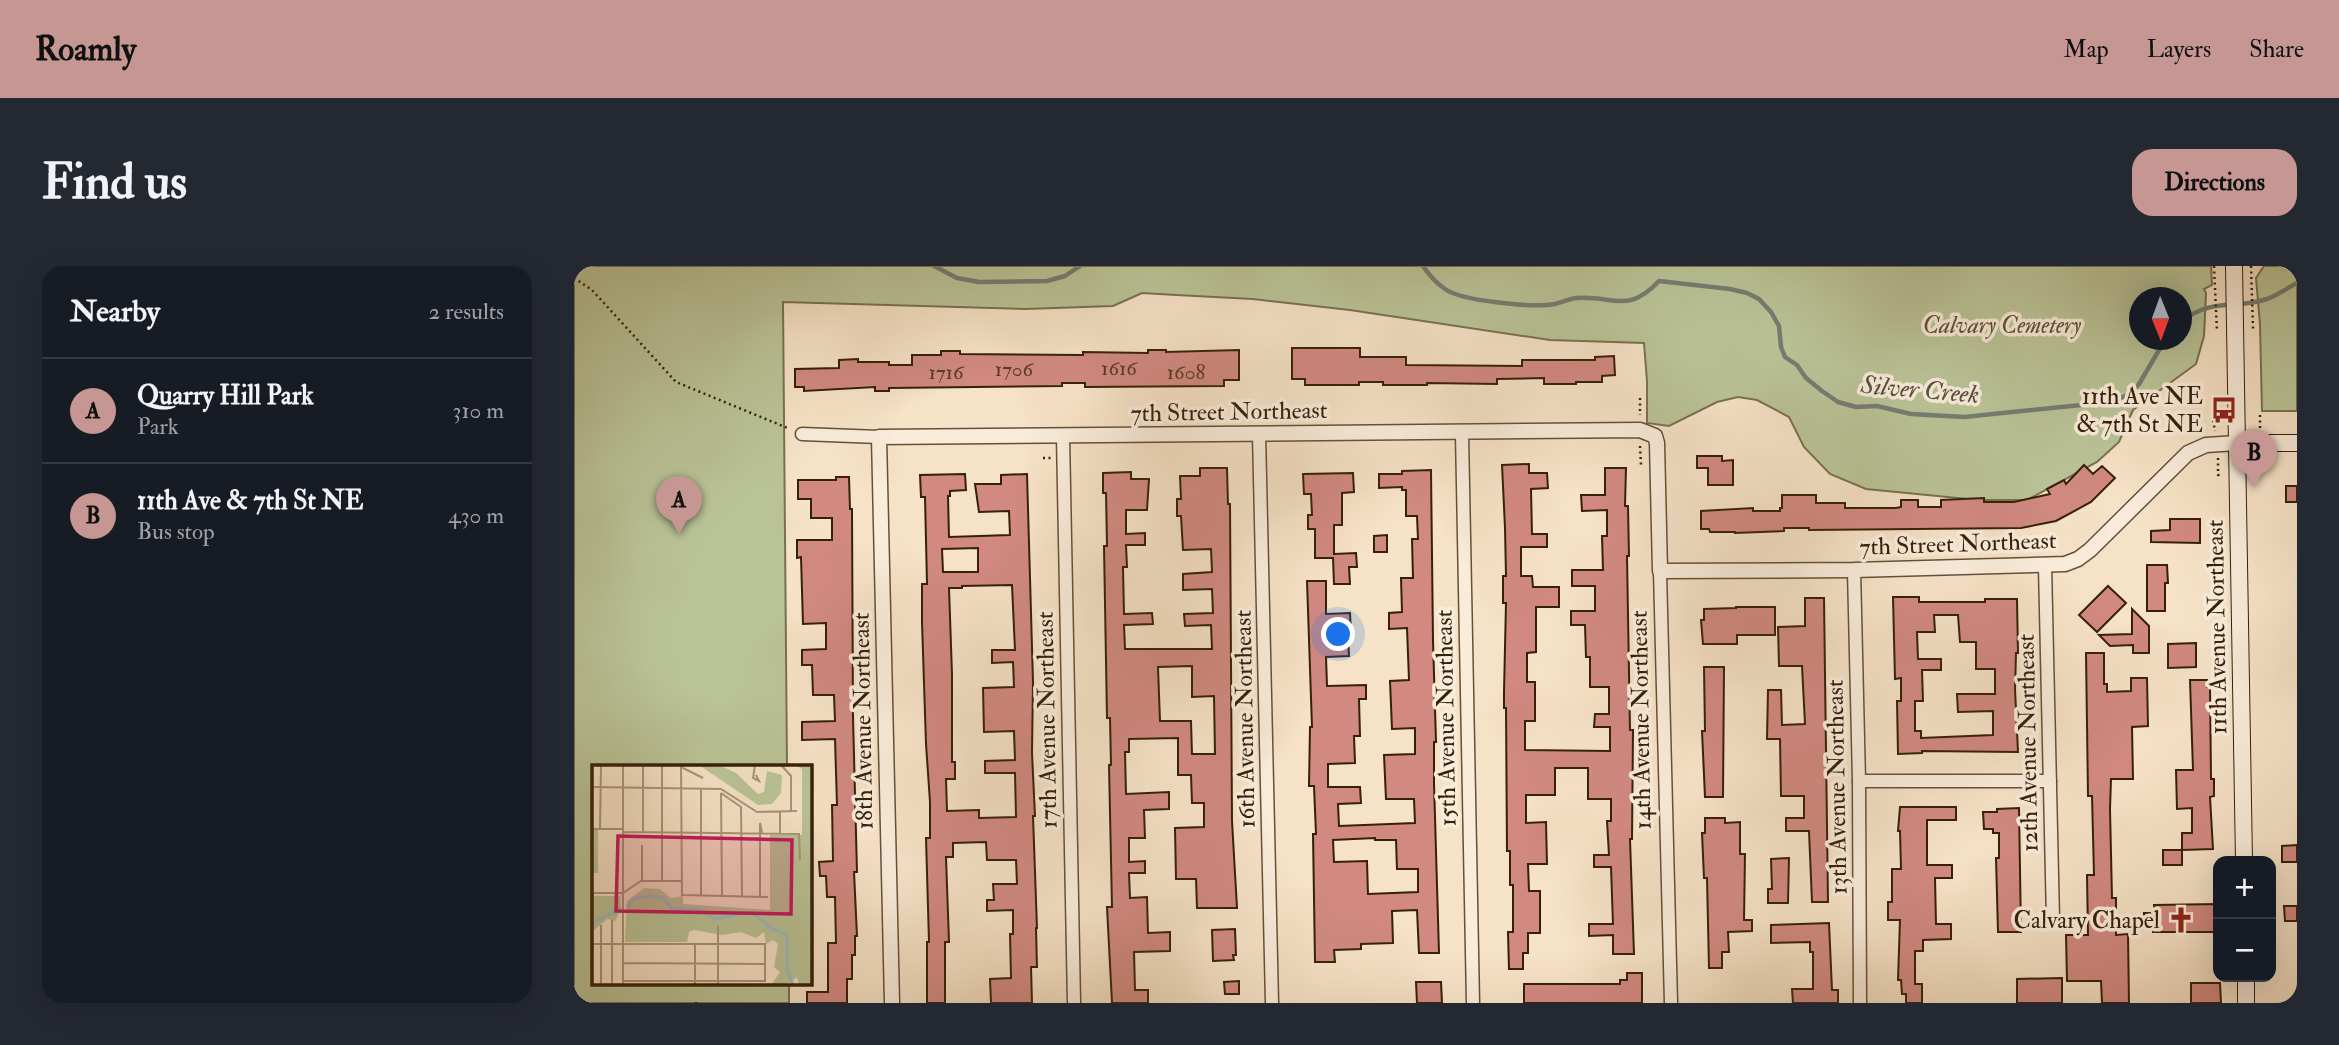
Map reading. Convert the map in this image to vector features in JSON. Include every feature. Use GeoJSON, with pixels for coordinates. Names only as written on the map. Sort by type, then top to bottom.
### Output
{"type":"FeatureCollection","features":[{"type":"Feature","properties":{"kind":"main road","name":"11th Avenue Northeast"},"geometry":{"type":"LineString","coordinates":[[2234,266],[2244,856]]}},
{"type":"Feature","properties":{"kind":"main road","name":"7th Street Northeast"},"geometry":{"type":"LineString","coordinates":[[2237,443],[2297,443]]}},
{"type":"Feature","properties":{"kind":"main road"},"geometry":{"type":"LineString","coordinates":[[2246,982],[2246,1003]]}},
{"type":"Feature","properties":{"kind":"street","name":"7th Street Northeast"},"geometry":{"type":"LineString","coordinates":[[802,434],[879,437],[1640,430],[1655,436]]}},
{"type":"Feature","properties":{"kind":"street","name":"15th Avenue Northeast"},"geometry":{"type":"LineString","coordinates":[[1462,433],[1473,1003]]}},
{"type":"Feature","properties":{"kind":"street","name":"16th Avenue Northeast"},"geometry":{"type":"LineString","coordinates":[[1259,434],[1272,1003]]}},
{"type":"Feature","properties":{"kind":"street","name":"17th Avenue Northeast"},"geometry":{"type":"LineString","coordinates":[[1063,436],[1074,1003]]}},
{"type":"Feature","properties":{"kind":"street","name":"14th Avenue Northeast"},"geometry":{"type":"LineString","coordinates":[[1655,436],[1658,451],[1671,1003]]}},
{"type":"Feature","properties":{"kind":"street","name":"18th Avenue Northeast"},"geometry":{"type":"LineString","coordinates":[[879,437],[892,1003]]}},
{"type":"Feature","properties":{"kind":"street","name":"7th Street Northeast"},"geometry":{"type":"LineString","coordinates":[[1660,571],[1854,570],[2065,564],[2090,550],[2188,453],[2206,445],[2237,443]]}},
{"type":"Feature","properties":{"kind":"street","name":"12th Avenue Northeast"},"geometry":{"type":"LineString","coordinates":[[2045,566],[2053,920]]}},
{"type":"Feature","properties":{"kind":"street","name":"13th Avenue Northeast"},"geometry":{"type":"LineString","coordinates":[[1854,570],[1860,1003]]}},
{"type":"Feature","properties":{"kind":"street"},"geometry":{"type":"LineString","coordinates":[[1859,781],[2050,781]]}},
{"type":"Feature","properties":{"kind":"path"},"geometry":{"type":"LineString","coordinates":[[2214,266],[2217,332]]}},
{"type":"Feature","properties":{"kind":"path"},"geometry":{"type":"LineString","coordinates":[[2251,266],[2253,329]]}},
{"type":"Feature","properties":{"kind":"path"},"geometry":{"type":"LineString","coordinates":[[574,278],[592,290],[677,383],[802,434]]}},
{"type":"Feature","properties":{"kind":"green space","name":"Calvary Cemetery"},"geometry":{"type":"Polygon","coordinates":[[[574,266],[2211,266],[2212,285],[2204,289],[2204,336],[2196,364],[2133,410],[2119,442],[2097,462],[2027,500],[1978,500],[1866,489],[1830,474],[1804,447],[1789,417],[1757,400],[1738,397],[1717,402],[1669,426],[1647,423],[1644,343],[1550,340],[1350,310],[1253,299],[1142,293],[1113,306],[1026,309],[783,302],[787,765],[592,765],[592,986],[789,986],[789,1003],[574,1003],[574,266]]]}},
{"type":"Feature","properties":{"kind":"green space"},"geometry":{"type":"Polygon","coordinates":[[[2264,266],[2297,266],[2297,411],[2262,411],[2256,278],[2264,266]]]}},
{"type":"Feature","properties":{"kind":"building"},"geometry":{"type":"Polygon","coordinates":[[[1292,348],[1360,348],[1360,357],[1406,357],[1406,365],[1522,366],[1522,360],[1595,360],[1595,357],[1614,356],[1615,375],[1602,376],[1602,382],[1576,384],[1544,384],[1544,378],[1497,379],[1497,384],[1383,385],[1383,382],[1359,382],[1359,385],[1305,385],[1305,379],[1292,379],[1292,348]]]}},
{"type":"Feature","properties":{"kind":"building"},"geometry":{"type":"Polygon","coordinates":[[[1148,350],[1239,350],[1239,380],[1224,380],[1224,386],[1085,387],[1085,383],[1062,383],[1062,386],[889,388],[889,391],[875,391],[875,387],[804,391],[804,387],[795,387],[795,369],[839,368],[839,360],[858,359],[858,362],[912,365],[912,355],[941,355],[941,351],[960,351],[960,354],[1083,355],[1083,352],[1148,353],[1148,350]]]}},
{"type":"Feature","properties":{"kind":"building"},"geometry":{"type":"Polygon","coordinates":[[[1697,456],[1722,456],[1722,461],[1733,460],[1733,485],[1708,485],[1708,468],[1697,468],[1697,456]]]}},
{"type":"Feature","properties":{"kind":"building"},"geometry":{"type":"Polygon","coordinates":[[[1529,464],[1529,473],[1547,473],[1548,488],[1531,489],[1532,534],[1547,534],[1547,547],[1521,547],[1521,576],[1532,576],[1533,587],[1559,587],[1559,607],[1536,607],[1536,652],[1527,653],[1527,682],[1535,682],[1535,721],[1525,721],[1525,750],[1610,751],[1610,727],[1594,727],[1595,714],[1609,714],[1609,687],[1590,687],[1590,657],[1586,657],[1585,625],[1571,625],[1571,611],[1595,611],[1595,586],[1572,586],[1572,570],[1603,570],[1602,536],[1607,536],[1607,510],[1582,511],[1581,495],[1605,495],[1605,468],[1626,468],[1630,730],[1633,730],[1630,839],[1634,954],[1613,954],[1613,935],[1589,936],[1589,924],[1613,924],[1611,867],[1594,867],[1594,855],[1609,855],[1607,821],[1611,821],[1611,799],[1588,799],[1588,768],[1555,768],[1555,795],[1526,795],[1526,823],[1546,822],[1547,864],[1528,864],[1529,891],[1540,891],[1540,933],[1528,933],[1528,953],[1523,953],[1523,969],[1509,969],[1508,932],[1513,932],[1513,885],[1510,885],[1510,851],[1507,851],[1504,708],[1506,603],[1503,603],[1503,576],[1506,576],[1502,465],[1529,464]]]}},
{"type":"Feature","properties":{"kind":"building"},"geometry":{"type":"Polygon","coordinates":[[[2084,465],[2093,474],[2102,466],[2115,478],[2091,502],[2056,521],[2021,528],[1784,528],[1784,531],[1735,533],[1701,529],[1701,511],[1753,508],[1753,511],[1780,511],[1782,495],[1816,495],[1816,503],[1845,503],[1845,508],[1896,508],[1901,507],[1901,500],[1918,500],[1918,507],[1941,507],[1941,500],[1984,498],[1984,502],[2014,502],[2050,494],[2047,489],[2064,480],[2066,484],[2084,465]]]}},
{"type":"Feature","properties":{"kind":"building"},"geometry":{"type":"Polygon","coordinates":[[[1200,468],[1227,468],[1230,504],[1232,821],[1237,908],[1197,908],[1196,879],[1176,879],[1175,828],[1204,827],[1204,803],[1192,803],[1191,775],[1178,775],[1178,738],[1129,739],[1129,752],[1125,752],[1126,794],[1169,792],[1169,809],[1144,810],[1145,838],[1129,838],[1129,862],[1145,861],[1145,873],[1129,873],[1130,898],[1147,897],[1148,933],[1170,932],[1170,951],[1134,952],[1135,990],[1148,990],[1148,1003],[1112,1003],[1107,907],[1112,907],[1111,765],[1110,718],[1107,718],[1104,546],[1107,546],[1103,473],[1131,472],[1131,479],[1149,479],[1147,510],[1126,510],[1126,534],[1145,533],[1145,545],[1126,545],[1127,567],[1123,567],[1124,614],[1152,613],[1153,624],[1124,625],[1125,649],[1212,649],[1211,625],[1185,626],[1184,614],[1213,613],[1212,589],[1183,590],[1183,574],[1212,572],[1211,549],[1183,550],[1181,516],[1177,516],[1177,499],[1181,499],[1180,476],[1200,476],[1200,468]],[[1192,666],[1158,667],[1160,721],[1191,721],[1192,754],[1215,754],[1214,696],[1192,697],[1192,666]]]}},
{"type":"Feature","properties":{"kind":"building"},"geometry":{"type":"Polygon","coordinates":[[[1431,470],[1436,742],[1434,783],[1439,953],[1419,953],[1417,910],[1392,911],[1393,943],[1361,944],[1361,949],[1334,950],[1335,962],[1315,962],[1313,834],[1316,834],[1314,786],[1309,786],[1312,727],[1307,581],[1326,581],[1326,614],[1350,613],[1349,656],[1326,657],[1327,686],[1366,685],[1366,699],[1359,699],[1360,736],[1354,736],[1355,763],[1328,764],[1328,787],[1360,787],[1361,803],[1338,804],[1339,826],[1415,823],[1414,799],[1386,799],[1384,755],[1415,754],[1415,728],[1392,729],[1390,681],[1409,680],[1407,628],[1389,629],[1389,613],[1402,612],[1401,578],[1413,578],[1412,539],[1418,539],[1417,516],[1406,516],[1406,490],[1402,490],[1402,487],[1379,488],[1379,474],[1402,474],[1402,471],[1431,470]],[[1333,840],[1334,862],[1367,861],[1368,894],[1418,892],[1418,869],[1397,869],[1396,840],[1333,840]]]}},
{"type":"Feature","properties":{"kind":"building"},"geometry":{"type":"Polygon","coordinates":[[[1353,473],[1354,492],[1342,493],[1342,525],[1334,525],[1334,554],[1356,553],[1357,567],[1349,567],[1350,584],[1334,584],[1333,558],[1315,558],[1315,529],[1308,529],[1308,515],[1312,515],[1311,494],[1304,494],[1303,474],[1353,473]]]}},
{"type":"Feature","properties":{"kind":"building"},"geometry":{"type":"Polygon","coordinates":[[[965,474],[966,490],[950,491],[948,496],[949,537],[1010,535],[1009,511],[979,512],[975,484],[1001,484],[1001,475],[1027,474],[1037,928],[1037,967],[1031,967],[1032,1003],[991,1003],[990,979],[1011,978],[1010,934],[1013,934],[1013,910],[987,911],[987,900],[994,900],[993,884],[1017,884],[1016,860],[987,860],[986,842],[953,843],[953,857],[946,857],[949,942],[945,942],[945,1003],[927,1003],[929,942],[926,838],[930,838],[930,802],[922,622],[922,584],[927,584],[925,497],[921,497],[920,475],[965,474]],[[978,548],[942,549],[943,572],[978,572],[978,548]],[[1012,585],[949,588],[952,762],[955,762],[955,779],[946,779],[947,811],[979,810],[979,818],[1016,817],[1015,773],[985,773],[985,761],[1015,760],[1014,731],[984,732],[983,688],[1014,687],[1013,662],[992,663],[992,650],[1015,650],[1012,585]]]}},
{"type":"Feature","properties":{"kind":"building"},"geometry":{"type":"Polygon","coordinates":[[[836,477],[849,477],[852,509],[857,872],[854,872],[857,936],[855,955],[852,955],[852,979],[847,979],[847,1003],[807,1003],[807,992],[828,992],[828,943],[836,943],[835,897],[827,897],[826,876],[820,876],[819,862],[833,861],[832,805],[837,805],[835,739],[802,740],[802,722],[835,721],[834,695],[813,695],[812,665],[802,665],[802,650],[826,649],[826,623],[803,624],[801,557],[797,558],[797,540],[832,540],[832,518],[811,518],[811,499],[798,499],[798,480],[836,480],[836,477]]]}},
{"type":"Feature","properties":{"kind":"building"},"geometry":{"type":"Polygon","coordinates":[[[2286,486],[2297,486],[2297,502],[2286,502],[2286,486]]]}},
{"type":"Feature","properties":{"kind":"building"},"geometry":{"type":"Polygon","coordinates":[[[2170,519],[2200,519],[2200,543],[2151,542],[2151,531],[2170,530],[2170,519]]]}},
{"type":"Feature","properties":{"kind":"building"},"geometry":{"type":"Polygon","coordinates":[[[1387,535],[1387,552],[1374,552],[1374,536],[1387,535]]]}},
{"type":"Feature","properties":{"kind":"building"},"geometry":{"type":"Polygon","coordinates":[[[2147,565],[2167,565],[2165,611],[2147,611],[2147,565]]]}},
{"type":"Feature","properties":{"kind":"building"},"geometry":{"type":"Polygon","coordinates":[[[2108,586],[2126,603],[2097,632],[2079,615],[2108,586]]]}},
{"type":"Feature","properties":{"kind":"building"},"geometry":{"type":"Polygon","coordinates":[[[1893,597],[1919,597],[1919,602],[2017,599],[2018,653],[2015,689],[2018,752],[1922,751],[1898,754],[1897,701],[1901,701],[1901,678],[1895,679],[1893,597]],[[1934,615],[1935,632],[1917,632],[1918,659],[1941,659],[1941,670],[1922,670],[1923,701],[1915,701],[1915,731],[1921,731],[1921,738],[1993,735],[1993,711],[1958,712],[1957,694],[1995,694],[1995,669],[1976,669],[1976,642],[1960,642],[1958,615],[1934,615]]]}},
{"type":"Feature","properties":{"kind":"building"},"geometry":{"type":"Polygon","coordinates":[[[1805,598],[1824,598],[1828,902],[1812,902],[1809,831],[1786,831],[1786,818],[1804,818],[1804,796],[1781,796],[1780,739],[1767,739],[1768,690],[1781,690],[1782,725],[1805,724],[1802,666],[1779,666],[1778,627],[1805,626],[1805,598]]]}},
{"type":"Feature","properties":{"kind":"building"},"geometry":{"type":"Polygon","coordinates":[[[1775,607],[1775,635],[1737,635],[1737,644],[1703,644],[1701,620],[1704,620],[1704,609],[1775,607]]]}},
{"type":"Feature","properties":{"kind":"building"},"geometry":{"type":"Polygon","coordinates":[[[2132,609],[2149,626],[2149,653],[2133,653],[2133,645],[2110,646],[2099,635],[2132,634],[2132,609]]]}},
{"type":"Feature","properties":{"kind":"building"},"geometry":{"type":"Polygon","coordinates":[[[2196,643],[2196,667],[2168,668],[2168,644],[2196,643]]]}},
{"type":"Feature","properties":{"kind":"building"},"geometry":{"type":"Polygon","coordinates":[[[2086,653],[2104,653],[2104,684],[2107,684],[2107,692],[2131,691],[2131,678],[2147,678],[2148,726],[2132,727],[2133,779],[2111,779],[2112,898],[2116,898],[2116,935],[2128,934],[2129,1003],[2102,1003],[2101,981],[2067,981],[2066,935],[2088,935],[2087,875],[2094,875],[2092,796],[2088,796],[2086,653]]]}},
{"type":"Feature","properties":{"kind":"building"},"geometry":{"type":"Polygon","coordinates":[[[1704,667],[1724,667],[1723,797],[1705,797],[1702,731],[1705,731],[1704,667]]]}},
{"type":"Feature","properties":{"kind":"building"},"geometry":{"type":"Polygon","coordinates":[[[2190,680],[2207,680],[2207,687],[2210,687],[2211,779],[2214,779],[2214,796],[2210,797],[2213,849],[2182,850],[2182,833],[2192,833],[2192,808],[2177,809],[2176,770],[2193,770],[2190,680]]]}},
{"type":"Feature","properties":{"kind":"building"},"geometry":{"type":"Polygon","coordinates":[[[1900,807],[1956,807],[1956,820],[1927,820],[1927,865],[1952,865],[1952,878],[1935,878],[1936,924],[1951,924],[1951,939],[1923,940],[1923,951],[1915,951],[1915,984],[1922,984],[1922,1003],[1906,1003],[1906,994],[1902,994],[1901,980],[1898,980],[1900,920],[1888,920],[1888,902],[1892,902],[1892,869],[1901,869],[1898,831],[1900,807]]]}},
{"type":"Feature","properties":{"kind":"building"},"geometry":{"type":"Polygon","coordinates":[[[2019,808],[2021,932],[1998,932],[1996,858],[1999,858],[1999,833],[1993,833],[1993,829],[1984,829],[1983,812],[2019,808]]]}},
{"type":"Feature","properties":{"kind":"building"},"geometry":{"type":"Polygon","coordinates":[[[1705,818],[1725,818],[1725,823],[1740,822],[1740,854],[1745,854],[1744,920],[1752,920],[1752,931],[1728,932],[1729,952],[1722,952],[1722,968],[1709,968],[1707,878],[1704,878],[1702,833],[1705,833],[1705,818]]]}},
{"type":"Feature","properties":{"kind":"building"},"geometry":{"type":"Polygon","coordinates":[[[2297,845],[2297,862],[2282,862],[2282,846],[2297,845]]]}},
{"type":"Feature","properties":{"kind":"building"},"geometry":{"type":"Polygon","coordinates":[[[2163,850],[2182,850],[2182,865],[2163,865],[2163,850]]]}},
{"type":"Feature","properties":{"kind":"building"},"geometry":{"type":"Polygon","coordinates":[[[1789,858],[1788,903],[1768,903],[1768,889],[1772,889],[1771,859],[1789,858]]]}},
{"type":"Feature","properties":{"kind":"building","name":"Calvary Chapel"},"geometry":{"type":"Polygon","coordinates":[[[2213,904],[2213,932],[2153,932],[2153,927],[2144,927],[2144,913],[2155,913],[2154,905],[2213,904]]]}},
{"type":"Feature","properties":{"kind":"building"},"geometry":{"type":"Polygon","coordinates":[[[2284,906],[2297,906],[2297,921],[2285,921],[2284,906]]]}},
{"type":"Feature","properties":{"kind":"building"},"geometry":{"type":"Polygon","coordinates":[[[1829,923],[1832,990],[1838,990],[1838,1003],[1793,1003],[1792,989],[1813,989],[1813,952],[1810,952],[1810,942],[1771,943],[1771,925],[1829,923]]]}},
{"type":"Feature","properties":{"kind":"building"},"geometry":{"type":"Polygon","coordinates":[[[1235,929],[1234,960],[1213,961],[1212,930],[1235,929]]]}},
{"type":"Feature","properties":{"kind":"building"},"geometry":{"type":"Polygon","coordinates":[[[1627,973],[1642,973],[1642,1003],[1524,1003],[1524,984],[1620,984],[1620,980],[1627,980],[1627,973]]]}},
{"type":"Feature","properties":{"kind":"building"},"geometry":{"type":"Polygon","coordinates":[[[2062,978],[2062,1003],[2017,1003],[2017,979],[2062,978]]]}},
{"type":"Feature","properties":{"kind":"building"},"geometry":{"type":"Polygon","coordinates":[[[1239,981],[1239,994],[1225,994],[1224,982],[1239,981]]]}},
{"type":"Feature","properties":{"kind":"building"},"geometry":{"type":"Polygon","coordinates":[[[1416,982],[1441,982],[1442,1003],[1417,1003],[1416,982]]]}},
{"type":"Feature","properties":{"kind":"building"},"geometry":{"type":"Polygon","coordinates":[[[2191,983],[2220,983],[2221,1003],[2191,1003],[2191,983]]]}},
{"type":"Feature","properties":{"kind":"waterway","name":"Silver Creek"},"geometry":{"type":"LineString","coordinates":[[934,266],[957,278],[979,282],[1047,281],[1065,276],[1080,266]]}},
{"type":"Feature","properties":{"kind":"waterway","name":"Silver Creek"},"geometry":{"type":"LineString","coordinates":[[1423,266],[1430,276],[1453,293],[1515,304],[1545,305],[1576,298],[1629,301],[1638,298],[1659,281],[1747,293],[1759,299],[1771,312],[1779,326],[1785,357],[1797,365],[1806,378],[1822,391],[1838,402],[1856,407],[1877,406],[1911,414],[1964,417],[2111,402],[2130,394],[2159,350]]}},
{"type":"Feature","properties":{"kind":"waterway","name":"Silver Creek"},"geometry":{"type":"LineString","coordinates":[[2192,315],[2214,306],[2267,299],[2297,283]]}},
{"type":"Feature","properties":{"kind":"place","name":"11th Ave NE & 7th St NE"},"geometry":{"type":"Point","coordinates":[2224,410]}},
{"type":"Feature","properties":{"kind":"place","name":"11th Ave & 7th St NE"},"geometry":{"type":"Point","coordinates":[2254,487]}},
{"type":"Feature","properties":{"kind":"place","name":"Quarry Hill Park"},"geometry":{"type":"Point","coordinates":[679,534]}},
{"type":"Feature","properties":{"kind":"place","name":"Calvary Chapel"},"geometry":{"type":"Point","coordinates":[2181,920]}}]}
